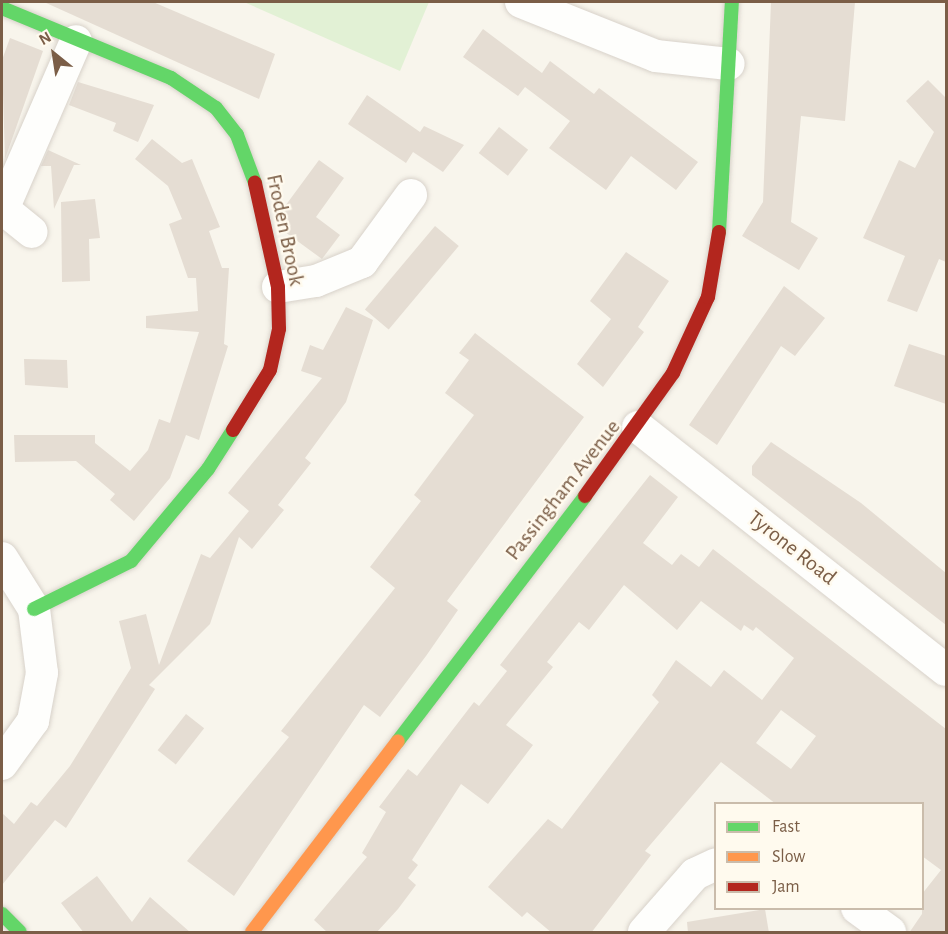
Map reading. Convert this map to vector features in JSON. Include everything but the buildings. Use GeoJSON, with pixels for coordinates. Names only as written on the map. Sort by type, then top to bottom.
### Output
{"type":"FeatureCollection","features":[{"type":"Feature","properties":{"kind":"street"},"geometry":{"type":"LineString","coordinates":[[521,2],[656,56],[729,63]]}},
{"type":"Feature","properties":{"kind":"street","name":"Passingham Avenue"},"geometry":{"type":"LineString","coordinates":[[252,933],[638,427],[673,373],[708,297],[718,249],[732,2]]}},
{"type":"Feature","properties":{"kind":"street","name":"Froden Brook"},"geometry":{"type":"LineString","coordinates":[[2,8],[76,41],[171,78],[216,108],[237,135],[250,163],[278,287],[279,329],[270,370],[208,469],[131,561],[34,609]]}},
{"type":"Feature","properties":{"kind":"street"},"geometry":{"type":"LineString","coordinates":[[32,232],[2,209],[76,41]]}},
{"type":"Feature","properties":{"kind":"street"},"geometry":{"type":"LineString","coordinates":[[278,287],[316,280],[362,262],[411,195]]}},
{"type":"Feature","properties":{"kind":"street","name":"Tyrone Road"},"geometry":{"type":"LineString","coordinates":[[638,427],[946,670]]}},
{"type":"Feature","properties":{"kind":"street"},"geometry":{"type":"LineString","coordinates":[[2,558],[34,609],[41,701],[2,764]]}},
{"type":"Feature","properties":{"kind":"street"},"geometry":{"type":"LineString","coordinates":[[644,933],[695,874],[714,865]]}},
{"type":"Feature","properties":{"kind":"street"},"geometry":{"type":"LineString","coordinates":[[858,910],[890,933]]}},
{"type":"Feature","properties":{"kind":"street"},"geometry":{"type":"LineString","coordinates":[[2,914],[20,933]]}},
{"type":"Feature","properties":{"kind":"green space"},"geometry":{"type":"Polygon","coordinates":[[[244,2],[429,2],[400,71],[244,2]]]}},
{"type":"Feature","properties":{"kind":"traffic: fast"},"geometry":{"type":"LineString","coordinates":[[719,232],[732,2]]}},
{"type":"Feature","properties":{"kind":"traffic: fast"},"geometry":{"type":"LineString","coordinates":[[2,8],[171,78],[216,108],[237,135],[255,183]]}},
{"type":"Feature","properties":{"kind":"traffic: fast"},"geometry":{"type":"LineString","coordinates":[[34,609],[131,561],[208,469],[233,430]]}},
{"type":"Feature","properties":{"kind":"traffic: fast"},"geometry":{"type":"LineString","coordinates":[[398,741],[585,496]]}},
{"type":"Feature","properties":{"kind":"traffic: fast"},"geometry":{"type":"LineString","coordinates":[[2,914],[20,932]]}},
{"type":"Feature","properties":{"kind":"traffic: slow"},"geometry":{"type":"LineString","coordinates":[[252,932],[398,741]]}},
{"type":"Feature","properties":{"kind":"traffic: jam"},"geometry":{"type":"LineString","coordinates":[[233,430],[270,370],[279,329],[278,287],[255,183]]}},
{"type":"Feature","properties":{"kind":"traffic: jam"},"geometry":{"type":"LineString","coordinates":[[585,496],[673,373],[708,297],[719,232]]}}]}
